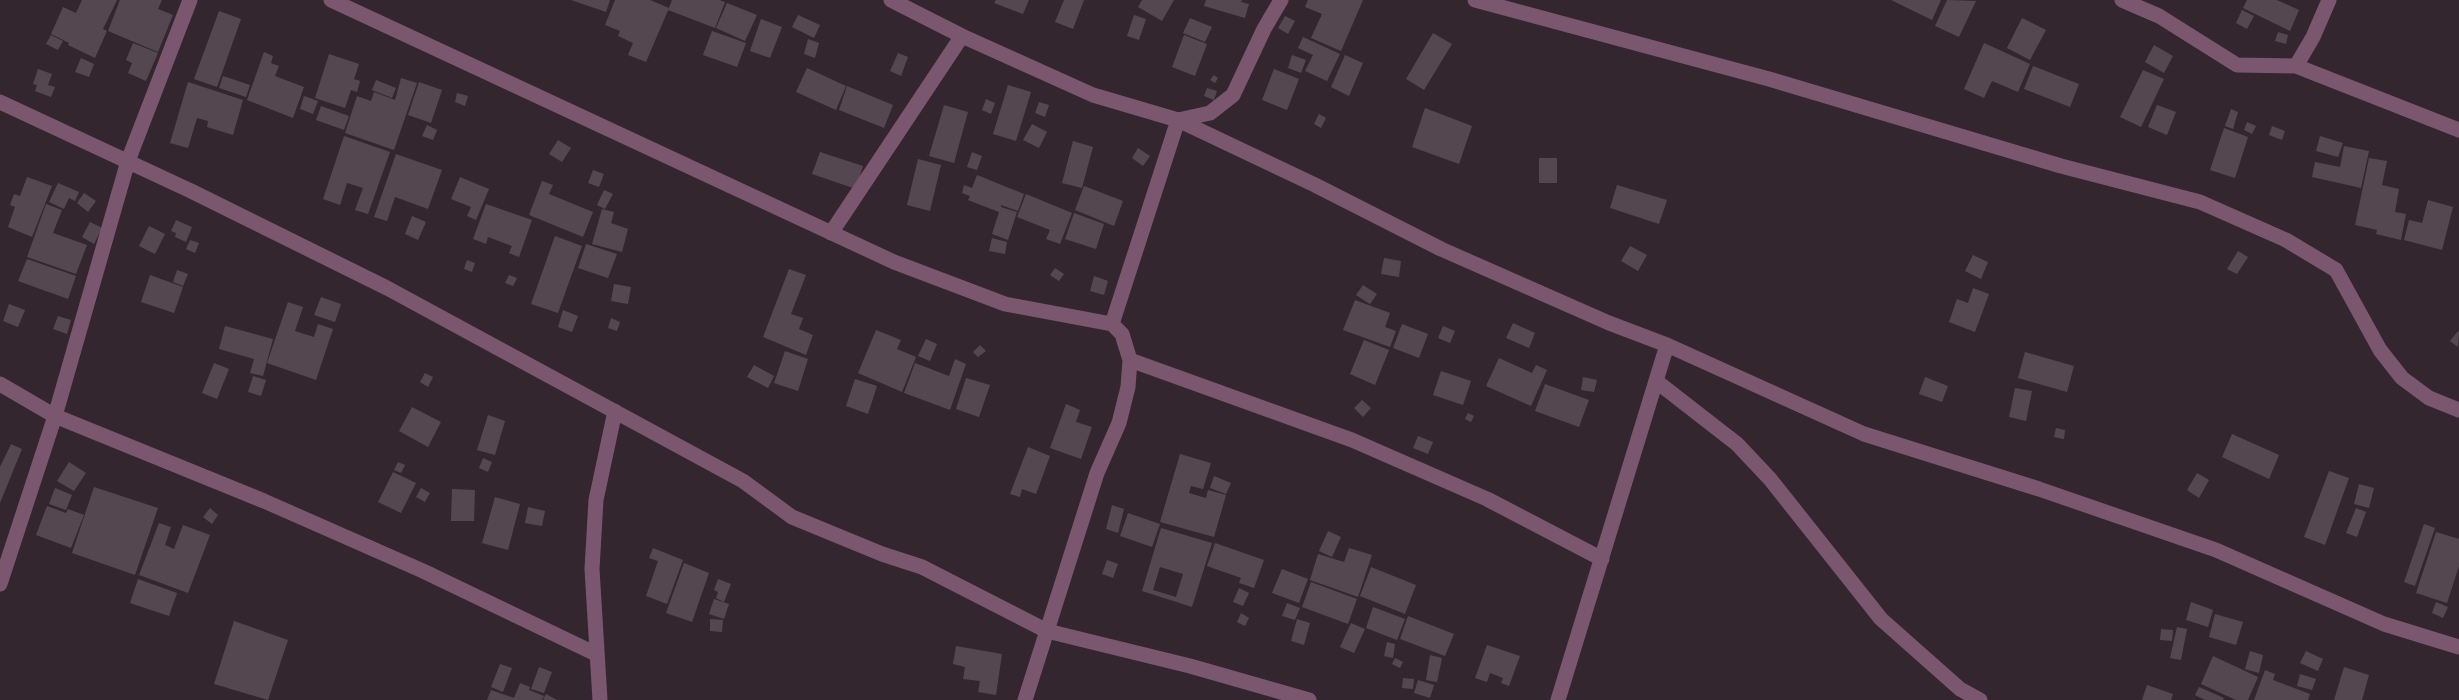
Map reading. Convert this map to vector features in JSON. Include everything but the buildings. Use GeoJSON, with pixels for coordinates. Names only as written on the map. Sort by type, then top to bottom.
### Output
{"type":"FeatureCollection","features":[{"type":"Feature","properties":{"kind":"street"},"geometry":{"type":"LineString","coordinates":[[0,584],[55,416],[128,161],[190,0]]}},
{"type":"Feature","properties":{"kind":"street"},"geometry":{"type":"LineString","coordinates":[[331,0],[894,262],[1005,304],[1112,324],[1122,334],[1130,360],[1128,387],[1119,423],[1097,473],[1025,700]]}},
{"type":"Feature","properties":{"kind":"street"},"geometry":{"type":"LineString","coordinates":[[891,0],[962,36],[1093,95],[1178,120],[1315,185],[1441,249],[1609,323],[1667,345],[1864,434],[2039,489],[2216,550],[2384,624],[2459,647]]}},
{"type":"Feature","properties":{"kind":"street"},"geometry":{"type":"LineString","coordinates":[[1178,120],[1210,113],[1233,95],[1264,29],[1281,0]]}},
{"type":"Feature","properties":{"kind":"street"},"geometry":{"type":"LineString","coordinates":[[1475,0],[1769,80],[2061,166],[2200,202],[2286,240],[2336,270],[2379,350],[2403,378],[2429,398],[2459,410]]}},
{"type":"Feature","properties":{"kind":"street"},"geometry":{"type":"LineString","coordinates":[[2122,0],[2159,16],[2237,65],[2296,66],[2459,130]]}},
{"type":"Feature","properties":{"kind":"street"},"geometry":{"type":"LineString","coordinates":[[2296,66],[2313,37],[2329,0]]}},
{"type":"Feature","properties":{"kind":"street"},"geometry":{"type":"LineString","coordinates":[[831,233],[962,36]]}},
{"type":"Feature","properties":{"kind":"street"},"geometry":{"type":"LineString","coordinates":[[0,102],[128,161],[387,288],[743,481],[792,517],[882,554],[922,567],[1047,631],[1190,666],[1309,700]]}},
{"type":"Feature","properties":{"kind":"street"},"geometry":{"type":"LineString","coordinates":[[1112,324],[1178,120]]}},
{"type":"Feature","properties":{"kind":"street"},"geometry":{"type":"LineString","coordinates":[[1558,700],[1667,345]]}},
{"type":"Feature","properties":{"kind":"street"},"geometry":{"type":"LineString","coordinates":[[1130,360],[1352,440],[1487,499],[1602,559]]}},
{"type":"Feature","properties":{"kind":"street"},"geometry":{"type":"LineString","coordinates":[[1656,381],[1737,444],[1770,479],[1881,619],[1960,689],[1980,700]]}},
{"type":"Feature","properties":{"kind":"street"},"geometry":{"type":"LineString","coordinates":[[0,384],[55,416],[264,501],[423,571],[596,654]]}},
{"type":"Feature","properties":{"kind":"street"},"geometry":{"type":"LineString","coordinates":[[600,700],[592,569],[596,500],[615,411]]}}]}
